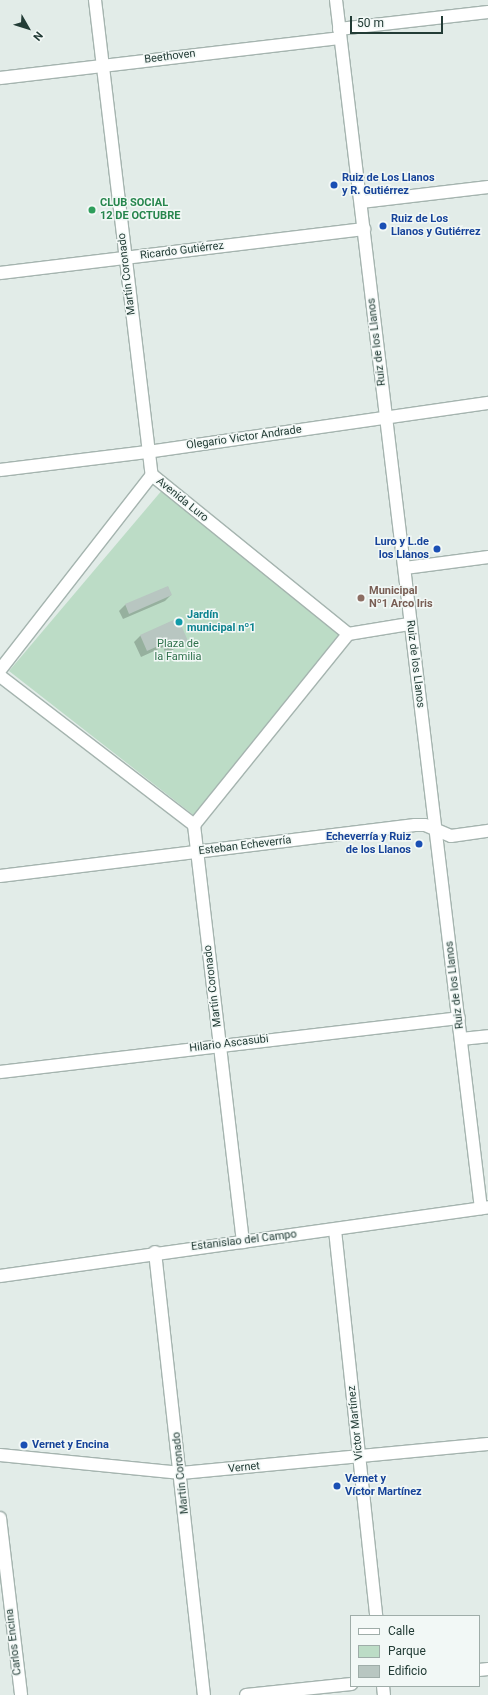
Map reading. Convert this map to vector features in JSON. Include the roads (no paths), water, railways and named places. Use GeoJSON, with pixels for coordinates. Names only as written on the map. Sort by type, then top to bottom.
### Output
{"type":"FeatureCollection","features":[{"type":"Feature","properties":{"kind":"street","name":"Martín Coronado"},"geometry":{"type":"LineString","coordinates":[[94,0],[103,65],[147,452],[152,475]]}},
{"type":"Feature","properties":{"kind":"street","name":"Ruiz de los Llanos"},"geometry":{"type":"LineString","coordinates":[[336,0],[405,568],[409,624],[436,830],[458,1018],[484,1208]]}},
{"type":"Feature","properties":{"kind":"street","name":"Beethoven"},"geometry":{"type":"LineString","coordinates":[[0,78],[488,12]]}},
{"type":"Feature","properties":{"kind":"street"},"geometry":{"type":"LineString","coordinates":[[361,202],[488,187]]}},
{"type":"Feature","properties":{"kind":"street","name":"Ricardo Gutiérrez"},"geometry":{"type":"LineString","coordinates":[[0,273],[364,229]]}},
{"type":"Feature","properties":{"kind":"street","name":"Olegario Victor Andrade"},"geometry":{"type":"LineString","coordinates":[[0,470],[147,452],[488,403]]}},
{"type":"Feature","properties":{"kind":"street","name":"Avenida Luro"},"geometry":{"type":"LineString","coordinates":[[0,670],[152,475],[348,634]]}},
{"type":"Feature","properties":{"kind":"street"},"geometry":{"type":"LineString","coordinates":[[405,568],[488,557]]}},
{"type":"Feature","properties":{"kind":"street"},"geometry":{"type":"LineString","coordinates":[[0,676],[194,825],[348,634],[409,624]]}},
{"type":"Feature","properties":{"kind":"street","name":"Martín Coronado"},"geometry":{"type":"LineString","coordinates":[[194,825],[243,1242]]}},
{"type":"Feature","properties":{"kind":"street","name":"Esteban Echeverría"},"geometry":{"type":"LineString","coordinates":[[0,876],[415,825],[436,830],[451,836],[488,831]]}},
{"type":"Feature","properties":{"kind":"street","name":"Hilario Ascasubi"},"geometry":{"type":"LineString","coordinates":[[0,1072],[458,1018]]}},
{"type":"Feature","properties":{"kind":"street"},"geometry":{"type":"LineString","coordinates":[[461,1040],[488,1036]]}},
{"type":"Feature","properties":{"kind":"street","name":"Estanislao del Campo"},"geometry":{"type":"LineString","coordinates":[[0,1276],[155,1252],[335,1230],[484,1208]]}},
{"type":"Feature","properties":{"kind":"street","name":"Víctor Martínez"},"geometry":{"type":"LineString","coordinates":[[335,1230],[376,1615]]}},
{"type":"Feature","properties":{"kind":"street","name":"Martín Coronado"},"geometry":{"type":"LineString","coordinates":[[155,1252],[181,1473],[204,1695]]}},
{"type":"Feature","properties":{"kind":"street","name":"Vernet"},"geometry":{"type":"LineString","coordinates":[[0,1455],[181,1473],[488,1444]]}},
{"type":"Feature","properties":{"kind":"street","name":"Carlos Encina"},"geometry":{"type":"LineString","coordinates":[[0,1518],[21,1695]]}},
{"type":"Feature","properties":{"kind":"street"},"geometry":{"type":"LineString","coordinates":[[246,1695],[350,1684]]}},
{"type":"Feature","properties":{"kind":"place","name":"Ruiz de Los Llanos y R. Gutiérrez"},"geometry":{"type":"Point","coordinates":[334,185]}},
{"type":"Feature","properties":{"kind":"place","name":"CLUB SOCIAL 12 DE OCTUBRE"},"geometry":{"type":"Point","coordinates":[92,210]}},
{"type":"Feature","properties":{"kind":"place","name":"Ruiz de Los Llanos y Gutiérrez"},"geometry":{"type":"Point","coordinates":[383,226]}},
{"type":"Feature","properties":{"kind":"place","name":"Luro y L.de los Llanos"},"geometry":{"type":"Point","coordinates":[437,549]}},
{"type":"Feature","properties":{"kind":"place","name":"Municipal Nº1 Arco Iris"},"geometry":{"type":"Point","coordinates":[361,598]}},
{"type":"Feature","properties":{"kind":"place","name":"Jardín municipal nº1"},"geometry":{"type":"Point","coordinates":[179,622]}},
{"type":"Feature","properties":{"kind":"place","name":"Echeverría y Ruiz de los Llanos"},"geometry":{"type":"Point","coordinates":[419,844]}},
{"type":"Feature","properties":{"kind":"place","name":"Vernet y Encina"},"geometry":{"type":"Point","coordinates":[24,1445]}},
{"type":"Feature","properties":{"kind":"place","name":"Vernet y Víctor Martínez"},"geometry":{"type":"Point","coordinates":[337,1486]}},
{"type":"Feature","properties":{"kind":"park label","name":"Plaza de la Familia"},"geometry":{"type":"Point","coordinates":[178,651]}}]}
